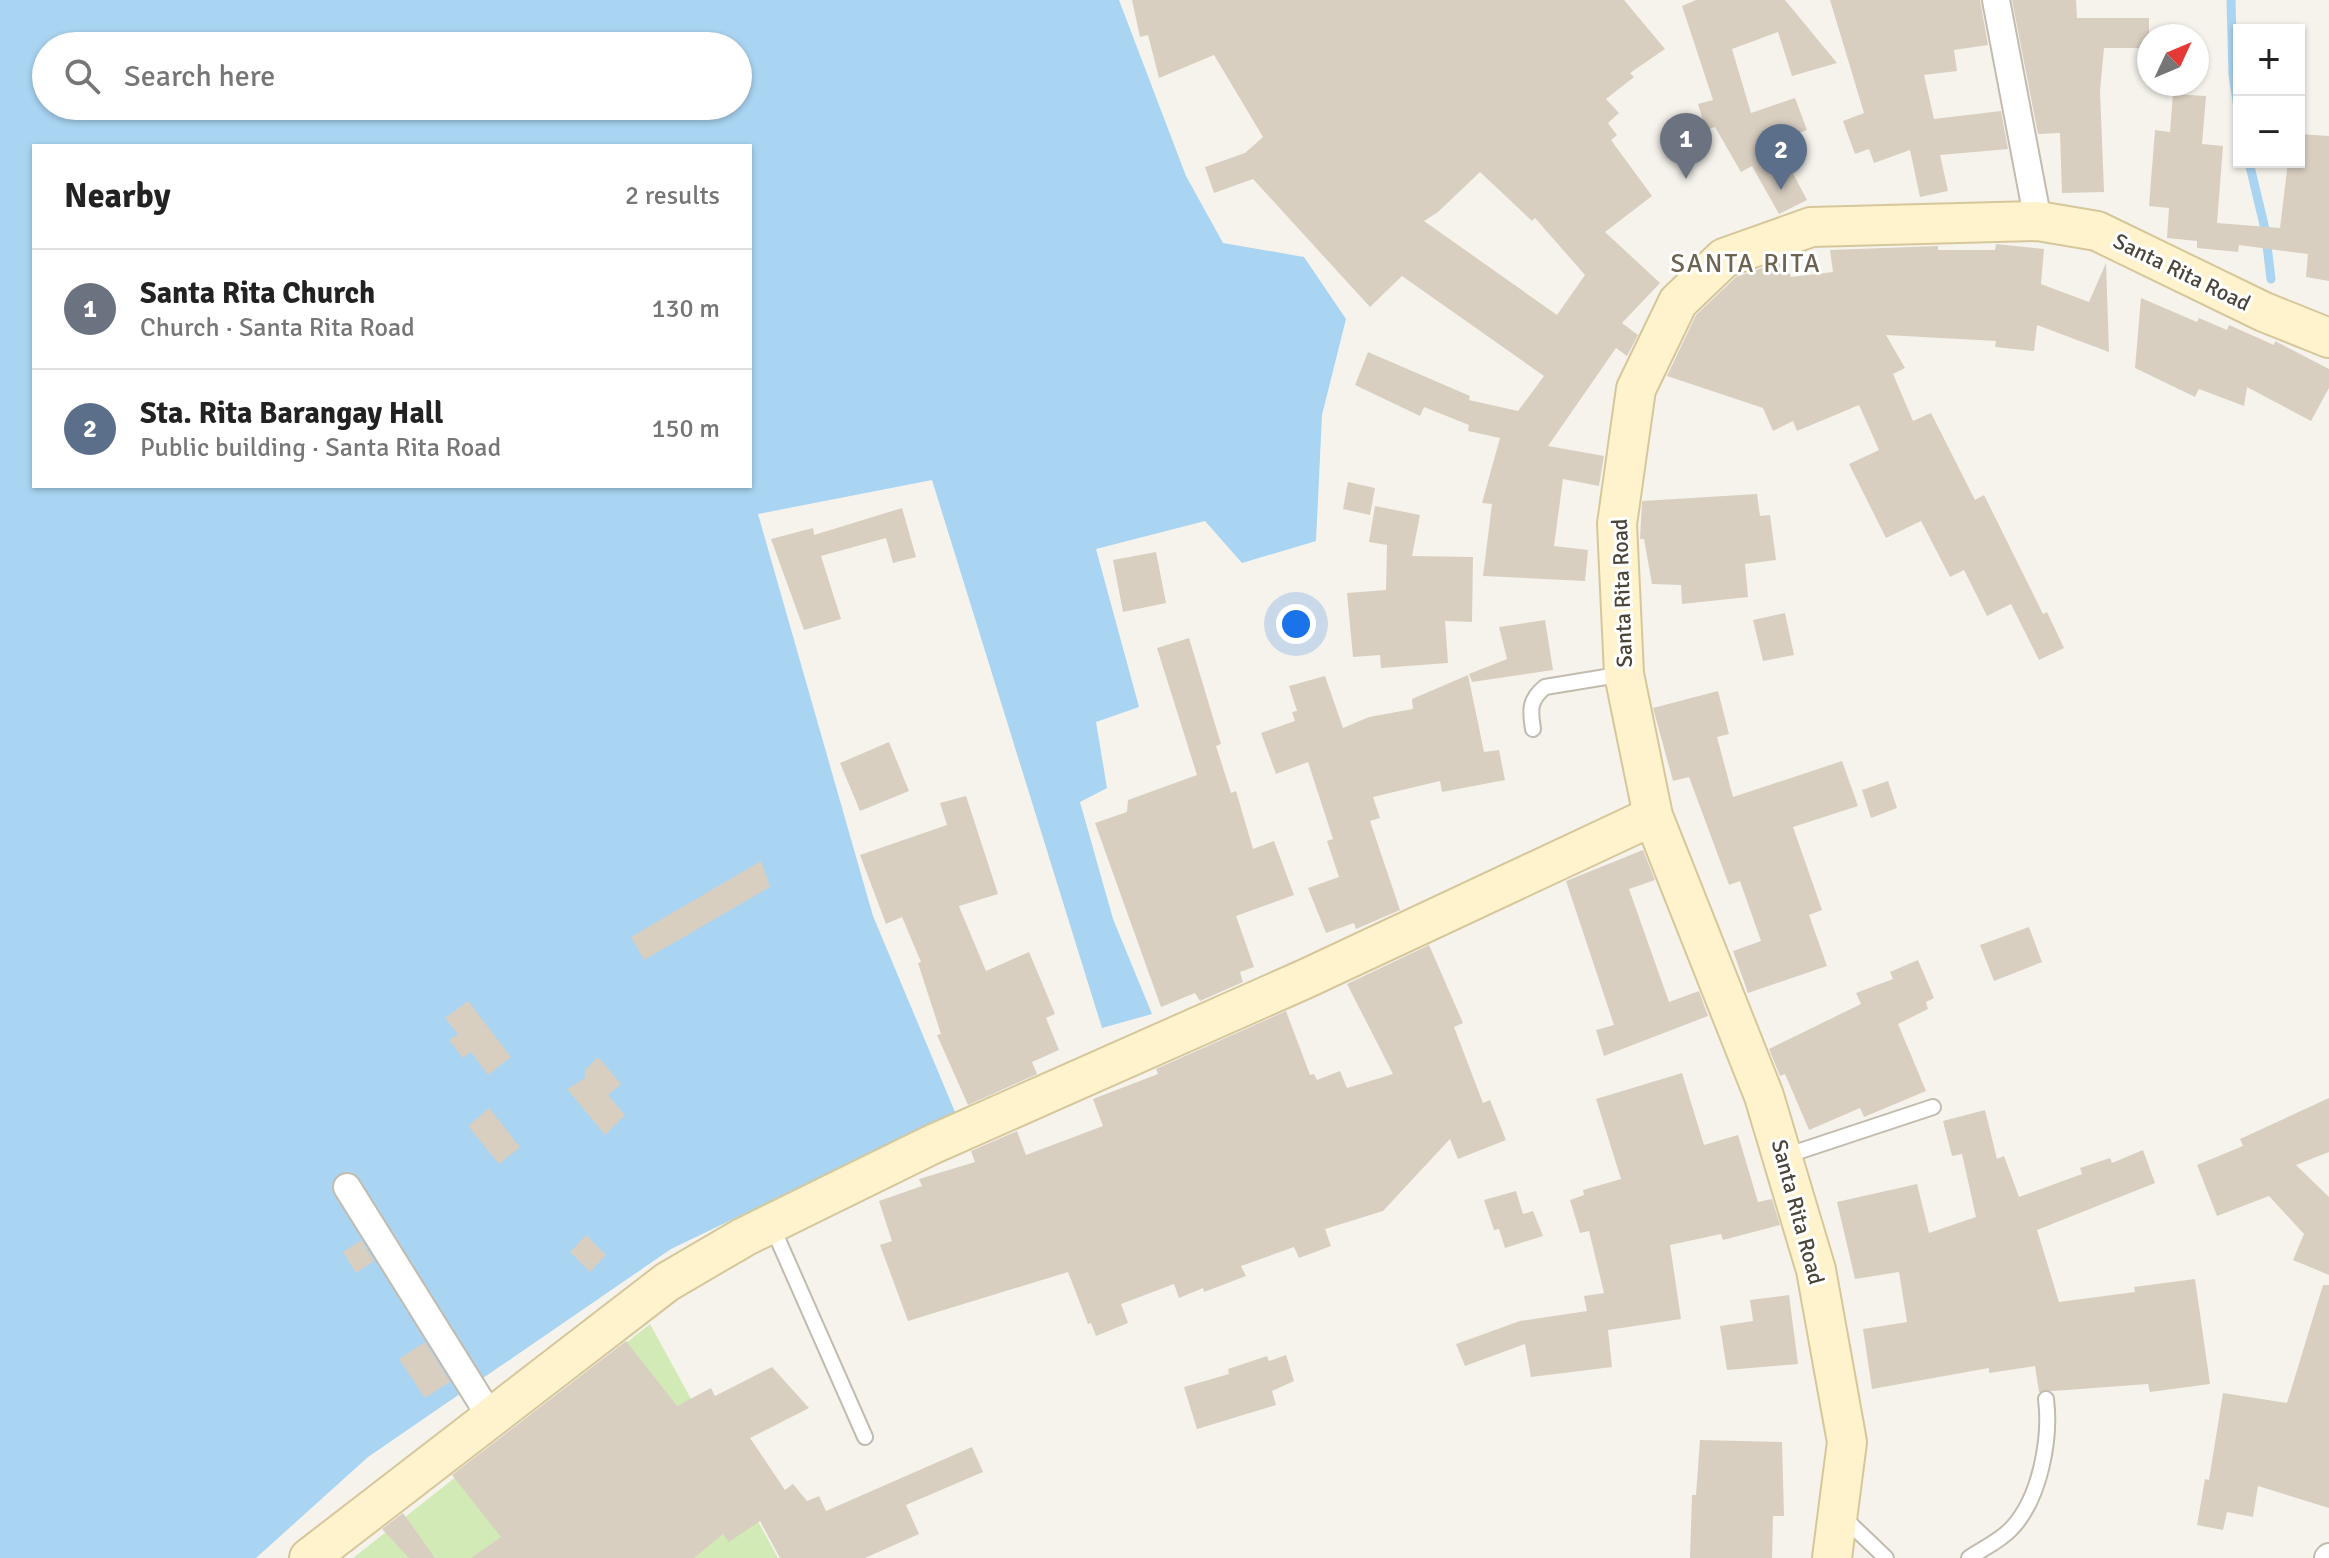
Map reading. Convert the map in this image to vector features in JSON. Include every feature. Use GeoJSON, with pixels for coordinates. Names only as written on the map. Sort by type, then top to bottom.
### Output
{"type":"FeatureCollection","features":[{"type":"Feature","properties":{"kind":"street"},"geometry":{"type":"LineString","coordinates":[[1996,0],[2038,221]]}},
{"type":"Feature","properties":{"kind":"street","name":"Santa Rita Road"},"geometry":{"type":"LineString","coordinates":[[1832,1558],[1847,1442],[1816,1270],[1764,1096],[1653,816],[1624,674],[1617,524],[1636,389],[1678,302],[1724,258],[1811,227],[2038,221],[2097,231],[2264,312],[2329,338]]}},
{"type":"Feature","properties":{"kind":"street"},"geometry":{"type":"LineString","coordinates":[[309,1558],[667,1282],[770,1224],[931,1145],[1305,979],[1653,816]]}},
{"type":"Feature","properties":{"kind":"street"},"geometry":{"type":"LineString","coordinates":[[347,1187],[490,1416]]}},
{"type":"Feature","properties":{"kind":"lane"},"geometry":{"type":"LineString","coordinates":[[1533,729],[1530,706],[1535,695],[1545,687],[1624,674]]}},
{"type":"Feature","properties":{"kind":"lane"},"geometry":{"type":"LineString","coordinates":[[1784,1156],[1933,1107]]}},
{"type":"Feature","properties":{"kind":"lane"},"geometry":{"type":"LineString","coordinates":[[770,1224],[865,1437]]}},
{"type":"Feature","properties":{"kind":"lane"},"geometry":{"type":"LineString","coordinates":[[1969,1558],[2011,1529],[2037,1483],[2049,1428],[2046,1399]]}},
{"type":"Feature","properties":{"kind":"lane"},"geometry":{"type":"LineString","coordinates":[[1839,1512],[1886,1558]]}},
{"type":"Feature","properties":{"kind":"green space"},"geometry":{"type":"Polygon","coordinates":[[[650,1324],[778,1558],[353,1558],[650,1324]]]}},
{"type":"Feature","properties":{"kind":"water"},"geometry":{"type":"Polygon","coordinates":[[[0,0],[1119,0],[1186,176],[1223,243],[1304,257],[1346,319],[1322,415],[1316,541],[1242,563],[1205,521],[1096,549],[1139,707],[1096,722],[1107,788],[1080,802],[1113,919],[1152,1014],[1102,1028],[932,480],[758,514],[873,916],[955,1112],[671,1249],[368,1457],[256,1558],[0,1558],[0,0]]]}},
{"type":"Feature","properties":{"kind":"building"},"geometry":{"type":"Polygon","coordinates":[[[1132,0],[1624,0],[1665,49],[1630,73],[1634,77],[1606,99],[1619,113],[1608,123],[1617,135],[1611,140],[1652,196],[1605,232],[1660,283],[1622,323],[1638,335],[1627,356],[1616,348],[1548,446],[1604,456],[1599,486],[1563,479],[1554,546],[1588,550],[1585,581],[1483,576],[1492,504],[1482,503],[1500,438],[1468,431],[1469,425],[1424,407],[1420,416],[1355,385],[1368,352],[1470,396],[1469,400],[1518,411],[1544,376],[1402,276],[1370,307],[1253,179],[1214,193],[1205,167],[1245,153],[1263,137],[1214,55],[1159,78],[1148,35],[1140,37],[1132,0]],[[1480,172],[1438,212],[1424,221],[1557,315],[1585,275],[1535,218],[1532,221],[1480,172]]]}},
{"type":"Feature","properties":{"kind":"building"},"geometry":{"type":"Polygon","coordinates":[[[1696,0],[1785,0],[1837,63],[1792,76],[1778,32],[1732,49],[1751,113],[1795,98],[1807,130],[1776,141],[1807,200],[1779,214],[1752,166],[1741,172],[1715,127],[1706,130],[1698,104],[1713,100],[1682,6],[1696,0]]]}},
{"type":"Feature","properties":{"kind":"building"},"geometry":{"type":"Polygon","coordinates":[[[1830,0],[1980,0],[1988,45],[1954,50],[1957,71],[1924,75],[1934,119],[2001,111],[2008,149],[1940,155],[1948,191],[1920,197],[1910,150],[1874,163],[1869,149],[1855,154],[1843,121],[1864,113],[1830,0]]]}},
{"type":"Feature","properties":{"kind":"building"},"geometry":{"type":"Polygon","coordinates":[[[2012,0],[2076,0],[2077,18],[2149,18],[2149,24],[2137,24],[2137,48],[2104,48],[2100,91],[2104,192],[2062,193],[2060,133],[2038,134],[2012,0]]]}},
{"type":"Feature","properties":{"kind":"building"},"geometry":{"type":"Polygon","coordinates":[[[2173,96],[2206,96],[2202,144],[2223,146],[2217,223],[2280,228],[2287,168],[2305,168],[2305,134],[2329,136],[2329,281],[2306,277],[2308,254],[2239,245],[2238,252],[2197,248],[2197,241],[2167,238],[2169,208],[2149,206],[2155,130],[2170,132],[2173,96]]]}},
{"type":"Feature","properties":{"kind":"building"},"geometry":{"type":"Polygon","coordinates":[[[1996,244],[2044,249],[2041,284],[2089,302],[2106,263],[2109,352],[2037,325],[2034,351],[1995,347],[1996,341],[1886,335],[1905,368],[1893,374],[1913,421],[1931,413],[1975,500],[1984,495],[2043,614],[2047,612],[2064,648],[2039,660],[2011,604],[1987,616],[1964,570],[1950,577],[1921,521],[1886,538],[1849,464],[1879,450],[1859,405],[1797,431],[1793,421],[1773,431],[1763,408],[1667,376],[1696,315],[1736,277],[1784,260],[1791,277],[1833,272],[1830,250],[1938,246],[1938,250],[1995,250],[1996,244]]]}},
{"type":"Feature","properties":{"kind":"building"},"geometry":{"type":"Polygon","coordinates":[[[2141,298],[2197,322],[2199,318],[2227,330],[2229,325],[2274,345],[2275,341],[2329,369],[2329,388],[2311,421],[2247,387],[2244,406],[2199,389],[2195,397],[2135,368],[2141,298]]]}},
{"type":"Feature","properties":{"kind":"building"},"geometry":{"type":"Polygon","coordinates":[[[1348,482],[1375,488],[1370,515],[1343,509],[1348,482]]]}},
{"type":"Feature","properties":{"kind":"building"},"geometry":{"type":"Polygon","coordinates":[[[1757,494],[1760,516],[1770,515],[1776,560],[1745,564],[1748,597],[1682,604],[1681,585],[1652,584],[1644,539],[1640,539],[1642,501],[1757,494]]]}},
{"type":"Feature","properties":{"kind":"building"},"geometry":{"type":"Polygon","coordinates":[[[1375,506],[1420,515],[1412,556],[1473,557],[1472,622],[1445,621],[1448,663],[1381,668],[1380,655],[1353,657],[1347,593],[1386,590],[1387,545],[1369,542],[1375,506]]]}},
{"type":"Feature","properties":{"kind":"building"},"geometry":{"type":"Polygon","coordinates":[[[902,508],[916,557],[893,563],[886,538],[821,556],[841,619],[804,630],[771,539],[813,528],[814,535],[902,508]]]}},
{"type":"Feature","properties":{"kind":"building"},"geometry":{"type":"Polygon","coordinates":[[[1156,552],[1166,603],[1123,612],[1113,560],[1156,552]]]}},
{"type":"Feature","properties":{"kind":"building"},"geometry":{"type":"Polygon","coordinates":[[[1785,613],[1794,655],[1763,661],[1753,620],[1785,613]]]}},
{"type":"Feature","properties":{"kind":"building"},"geometry":{"type":"Polygon","coordinates":[[[1545,620],[1553,670],[1472,682],[1469,674],[1507,659],[1499,627],[1545,620]]]}},
{"type":"Feature","properties":{"kind":"building"},"geometry":{"type":"Polygon","coordinates":[[[1189,638],[1221,744],[1216,746],[1231,793],[1236,791],[1253,849],[1274,841],[1294,895],[1236,916],[1254,967],[1240,972],[1243,982],[1200,1001],[1195,993],[1161,1007],[1095,823],[1127,812],[1128,800],[1197,775],[1157,648],[1189,638]]]}},
{"type":"Feature","properties":{"kind":"building"},"geometry":{"type":"Polygon","coordinates":[[[1468,675],[1484,752],[1499,750],[1505,780],[1442,792],[1440,781],[1373,797],[1380,818],[1370,821],[1400,910],[1356,929],[1354,923],[1326,933],[1308,888],[1339,877],[1327,841],[1333,839],[1308,762],[1276,774],[1261,733],[1295,721],[1292,712],[1297,711],[1289,686],[1325,676],[1343,728],[1369,717],[1413,709],[1412,699],[1468,675]]]}},
{"type":"Feature","properties":{"kind":"building"},"geometry":{"type":"Polygon","coordinates":[[[1718,691],[1729,734],[1717,737],[1733,797],[1842,761],[1858,806],[1793,827],[1822,910],[1809,915],[1827,966],[1748,993],[1733,951],[1761,941],[1740,881],[1729,885],[1689,777],[1673,781],[1653,708],[1718,691]]]}},
{"type":"Feature","properties":{"kind":"building"},"geometry":{"type":"Polygon","coordinates":[[[889,742],[909,791],[860,811],[840,763],[889,742]]]}},
{"type":"Feature","properties":{"kind":"building"},"geometry":{"type":"Polygon","coordinates":[[[1888,781],[1897,808],[1871,818],[1862,790],[1888,781]]]}},
{"type":"Feature","properties":{"kind":"building"},"geometry":{"type":"Polygon","coordinates":[[[966,796],[998,894],[959,906],[960,909],[986,971],[1029,952],[1055,1014],[1046,1018],[1059,1050],[1032,1062],[1037,1074],[968,1105],[937,1035],[941,1034],[918,963],[921,962],[902,917],[886,924],[860,855],[947,825],[940,803],[966,796]]]}},
{"type":"Feature","properties":{"kind":"building"},"geometry":{"type":"Polygon","coordinates":[[[1643,850],[1655,880],[1629,889],[1669,1002],[1699,991],[1708,1016],[1604,1056],[1596,1030],[1614,1025],[1566,881],[1643,850]]]}},
{"type":"Feature","properties":{"kind":"building"},"geometry":{"type":"Polygon","coordinates":[[[761,861],[770,887],[644,960],[631,937],[761,861]]]}},
{"type":"Feature","properties":{"kind":"building"},"geometry":{"type":"Polygon","coordinates":[[[2029,927],[2042,962],[1994,981],[1980,945],[2029,927]]]}},
{"type":"Feature","properties":{"kind":"building"},"geometry":{"type":"Polygon","coordinates":[[[1429,945],[1463,1023],[1454,1027],[1483,1103],[1490,1100],[1506,1140],[1458,1159],[1450,1139],[1383,1211],[1325,1229],[1331,1246],[1299,1258],[1294,1247],[1241,1266],[1246,1276],[1204,1292],[1203,1288],[1179,1298],[1174,1284],[1121,1304],[1128,1323],[1096,1336],[1091,1323],[1088,1324],[1068,1272],[908,1321],[880,1245],[892,1241],[879,1201],[922,1186],[919,1179],[975,1162],[971,1151],[1017,1131],[1026,1155],[1103,1126],[1093,1099],[1158,1074],[1156,1069],[1286,1011],[1310,1075],[1314,1074],[1317,1080],[1340,1071],[1347,1088],[1393,1074],[1347,984],[1429,945]]]}},
{"type":"Feature","properties":{"kind":"building"},"geometry":{"type":"Polygon","coordinates":[[[1918,960],[1934,998],[1926,1002],[1928,1009],[1898,1024],[1926,1091],[1864,1117],[1860,1108],[1809,1130],[1785,1074],[1780,1076],[1769,1049],[1861,1004],[1856,993],[1893,979],[1890,972],[1918,960]]]}},
{"type":"Feature","properties":{"kind":"building"},"geometry":{"type":"Polygon","coordinates":[[[468,1001],[511,1057],[488,1075],[471,1052],[463,1058],[449,1040],[458,1034],[445,1018],[468,1001]]]}},
{"type":"Feature","properties":{"kind":"building"},"geometry":{"type":"Polygon","coordinates":[[[598,1057],[621,1084],[608,1095],[625,1115],[605,1135],[567,1089],[585,1078],[585,1070],[598,1057]]]}},
{"type":"Feature","properties":{"kind":"building"},"geometry":{"type":"Polygon","coordinates":[[[1682,1073],[1704,1145],[1738,1135],[1758,1202],[1772,1199],[1780,1225],[1723,1240],[1721,1234],[1670,1245],[1681,1319],[1608,1330],[1612,1367],[1531,1377],[1525,1344],[1465,1366],[1456,1344],[1520,1321],[1587,1311],[1584,1296],[1604,1293],[1589,1231],[1580,1233],[1570,1200],[1584,1195],[1583,1190],[1621,1179],[1596,1099],[1682,1073]]]}},
{"type":"Feature","properties":{"kind":"building"},"geometry":{"type":"Polygon","coordinates":[[[2329,1098],[2329,1152],[2296,1165],[2329,1197],[2329,1275],[2293,1260],[2304,1234],[2269,1196],[2217,1216],[2197,1165],[2243,1146],[2240,1139],[2329,1098]]]}},
{"type":"Feature","properties":{"kind":"building"},"geometry":{"type":"Polygon","coordinates":[[[489,1108],[520,1147],[499,1164],[468,1126],[489,1108]]]}},
{"type":"Feature","properties":{"kind":"building"},"geometry":{"type":"Polygon","coordinates":[[[1985,1110],[1997,1159],[2004,1156],[2019,1197],[2082,1174],[2080,1168],[2110,1158],[2112,1163],[2143,1150],[2155,1183],[2037,1230],[2059,1302],[2135,1292],[2134,1287],[2195,1279],[2210,1384],[2150,1392],[2148,1384],[2039,1392],[2035,1366],[1989,1373],[1989,1368],[1872,1389],[1863,1329],[1907,1322],[1899,1272],[1855,1279],[1837,1202],[1917,1184],[1929,1233],[1976,1217],[1962,1154],[1952,1156],[1943,1121],[1985,1110]]]}},
{"type":"Feature","properties":{"kind":"building"},"geometry":{"type":"Polygon","coordinates":[[[1516,1191],[1523,1214],[1533,1211],[1543,1236],[1505,1248],[1499,1229],[1494,1230],[1484,1200],[1516,1191]]]}},
{"type":"Feature","properties":{"kind":"building"},"geometry":{"type":"Polygon","coordinates":[[[586,1235],[606,1255],[590,1272],[570,1252],[586,1235]]]}},
{"type":"Feature","properties":{"kind":"building"},"geometry":{"type":"Polygon","coordinates":[[[361,1240],[374,1261],[356,1273],[343,1252],[361,1240]]]}},
{"type":"Feature","properties":{"kind":"building"},"geometry":{"type":"Polygon","coordinates":[[[2323,1285],[2329,1285],[2329,1508],[2258,1486],[2253,1517],[2227,1512],[2223,1530],[2197,1525],[2205,1479],[2209,1480],[2223,1393],[2287,1403],[2323,1285]]]}},
{"type":"Feature","properties":{"kind":"building"},"geometry":{"type":"Polygon","coordinates":[[[1789,1295],[1798,1364],[1727,1370],[1720,1326],[1753,1321],[1750,1300],[1789,1295]]]}},
{"type":"Feature","properties":{"kind":"building"},"geometry":{"type":"Polygon","coordinates":[[[626,1341],[677,1406],[711,1388],[715,1396],[772,1367],[809,1408],[750,1438],[785,1490],[793,1484],[807,1501],[819,1496],[826,1511],[972,1447],[983,1472],[906,1505],[919,1534],[865,1558],[780,1558],[760,1521],[729,1542],[723,1534],[694,1558],[471,1558],[501,1537],[452,1475],[626,1341]]]}},
{"type":"Feature","properties":{"kind":"building"},"geometry":{"type":"Polygon","coordinates":[[[425,1342],[450,1382],[425,1398],[399,1359],[425,1342]]]}},
{"type":"Feature","properties":{"kind":"building"},"geometry":{"type":"Polygon","coordinates":[[[1286,1355],[1294,1381],[1272,1391],[1276,1405],[1197,1429],[1184,1387],[1229,1374],[1228,1369],[1267,1356],[1269,1361],[1286,1355]]]}},
{"type":"Feature","properties":{"kind":"building"},"geometry":{"type":"Polygon","coordinates":[[[1700,1440],[1782,1442],[1784,1516],[1773,1516],[1772,1558],[1690,1558],[1692,1495],[1696,1495],[1700,1440]]]}},
{"type":"Feature","properties":{"kind":"building"},"geometry":{"type":"Polygon","coordinates":[[[403,1513],[435,1558],[409,1558],[382,1529],[403,1513]]]}},
{"type":"Feature","properties":{"kind":"waterway"},"geometry":{"type":"LineString","coordinates":[[2231,0],[2236,96]]}},
{"type":"Feature","properties":{"kind":"waterway"},"geometry":{"type":"LineString","coordinates":[[2250,168],[2265,229],[2271,279]]}},
{"type":"Feature","properties":{"kind":"place","name":"Santa Rita Church"},"geometry":{"type":"Point","coordinates":[1686,179]}},
{"type":"Feature","properties":{"kind":"place","name":"Sta. Rita Barangay Hall"},"geometry":{"type":"Point","coordinates":[1781,190]}},
{"type":"Feature","properties":{"kind":"district","name":"SANTA RITA"},"geometry":{"type":"Point","coordinates":[1746,264]}}]}
